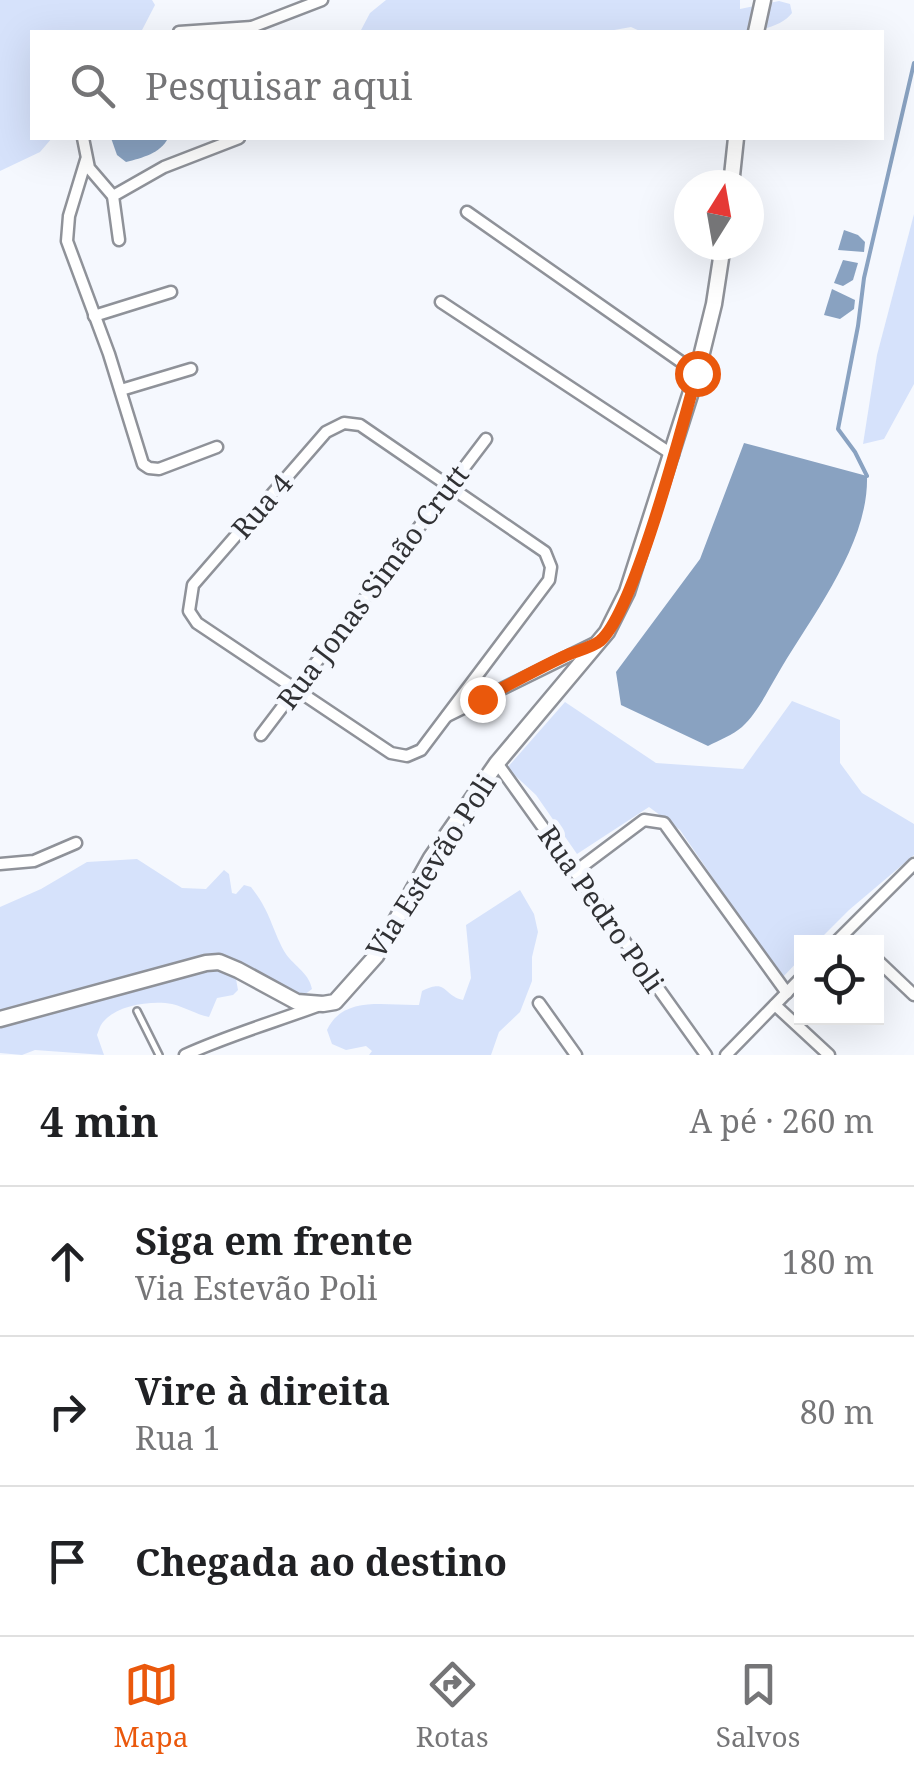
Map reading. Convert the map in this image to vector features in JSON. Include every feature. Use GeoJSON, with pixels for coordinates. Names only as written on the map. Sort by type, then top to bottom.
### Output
{"type":"FeatureCollection","features":[{"type":"Feature","properties":{"kind":"main road"},"geometry":{"type":"LineString","coordinates":[[756,30],[763,0]]}},
{"type":"Feature","properties":{"kind":"main road"},"geometry":{"type":"LineString","coordinates":[[733,170],[736,140]]}},
{"type":"Feature","properties":{"kind":"main road","name":"Via Estevão Poli"},"geometry":{"type":"LineString","coordinates":[[323,1004],[335,1002],[376,956],[432,858],[497,763],[599,642],[628,592],[697,373],[721,260]]}},
{"type":"Feature","properties":{"kind":"main road"},"geometry":{"type":"LineString","coordinates":[[0,1019],[220,962],[297,1002],[323,1004]]}},
{"type":"Feature","properties":{"kind":"street"},"geometry":{"type":"LineString","coordinates":[[253,30],[322,0]]}},
{"type":"Feature","properties":{"kind":"street"},"geometry":{"type":"LineString","coordinates":[[83,140],[88,173],[69,216],[67,241],[146,467],[159,469],[217,446]]}},
{"type":"Feature","properties":{"kind":"street"},"geometry":{"type":"LineString","coordinates":[[112,196],[164,167],[234,140]]}},
{"type":"Feature","properties":{"kind":"street"},"geometry":{"type":"LineString","coordinates":[[88,173],[112,196],[119,240]]}},
{"type":"Feature","properties":{"kind":"street"},"geometry":{"type":"LineString","coordinates":[[467,212],[697,373]]}},
{"type":"Feature","properties":{"kind":"street"},"geometry":{"type":"LineString","coordinates":[[94,316],[171,292]]}},
{"type":"Feature","properties":{"kind":"street"},"geometry":{"type":"LineString","coordinates":[[440,302],[674,454]]}},
{"type":"Feature","properties":{"kind":"street"},"geometry":{"type":"LineString","coordinates":[[121,390],[192,369]]}},
{"type":"Feature","properties":{"kind":"street","name":"Rua 4"},"geometry":{"type":"LineString","coordinates":[[296,690],[197,623],[189,611],[194,585],[326,432],[344,423],[360,425],[449,487]]}},
{"type":"Feature","properties":{"kind":"street","name":"Rua Jonas Simão Crutt"},"geometry":{"type":"LineString","coordinates":[[260,735],[486,438]]}},
{"type":"Feature","properties":{"kind":"street"},"geometry":{"type":"LineString","coordinates":[[296,690],[391,754],[407,756],[421,750],[549,580],[551,567],[545,552],[449,487]]}},
{"type":"Feature","properties":{"kind":"street"},"geometry":{"type":"LineString","coordinates":[[446,716],[599,642]]}},
{"type":"Feature","properties":{"kind":"street"},"geometry":{"type":"LineString","coordinates":[[476,674],[482,699]]}},
{"type":"Feature","properties":{"kind":"street","name":"Rua Pedro Poli"},"geometry":{"type":"LineString","coordinates":[[497,763],[706,1055]]}},
{"type":"Feature","properties":{"kind":"street"},"geometry":{"type":"LineString","coordinates":[[576,871],[644,820],[664,823],[786,992]]}},
{"type":"Feature","properties":{"kind":"street"},"geometry":{"type":"LineString","coordinates":[[0,864],[34,861],[76,842]]}},
{"type":"Feature","properties":{"kind":"street"},"geometry":{"type":"LineString","coordinates":[[844,935],[914,864]]}},
{"type":"Feature","properties":{"kind":"street"},"geometry":{"type":"LineString","coordinates":[[847,932],[851,935]]}},
{"type":"Feature","properties":{"kind":"street"},"geometry":{"type":"LineString","coordinates":[[884,967],[914,995]]}},
{"type":"Feature","properties":{"kind":"street"},"geometry":{"type":"LineString","coordinates":[[726,1055],[794,985]]}},
{"type":"Feature","properties":{"kind":"street"},"geometry":{"type":"LineString","coordinates":[[539,1003],[572,1053]]}},
{"type":"Feature","properties":{"kind":"street"},"geometry":{"type":"LineString","coordinates":[[185,1055],[232,1034],[272,1024],[323,1004]]}},
{"type":"Feature","properties":{"kind":"street"},"geometry":{"type":"LineString","coordinates":[[775,1004],[829,1055]]}},
{"type":"Feature","properties":{"kind":"lane"},"geometry":{"type":"LineString","coordinates":[[138,1011],[159,1055]]}},
{"type":"Feature","properties":{"kind":"shaded area"},"geometry":{"type":"Polygon","coordinates":[[[0,0],[152,0],[155,5],[142,30],[30,30],[30,140],[50,140],[40,152],[0,171],[0,0]]]}},
{"type":"Feature","properties":{"kind":"shaded area"},"geometry":{"type":"Polygon","coordinates":[[[386,0],[740,0],[740,9],[779,1],[790,4],[792,13],[781,22],[758,30],[361,30],[370,13],[386,0]]]}},
{"type":"Feature","properties":{"kind":"shaded area"},"geometry":{"type":"Polygon","coordinates":[[[112,140],[167,140],[144,157],[126,162],[117,155],[112,140]]]}},
{"type":"Feature","properties":{"kind":"shaded area"},"geometry":{"type":"Polygon","coordinates":[[[914,214],[914,384],[884,439],[863,444],[877,355],[914,214]]]}},
{"type":"Feature","properties":{"kind":"shaded area"},"geometry":{"type":"Polygon","coordinates":[[[844,230],[865,242],[864,252],[838,250],[844,230]]]}},
{"type":"Feature","properties":{"kind":"shaded area"},"geometry":{"type":"Polygon","coordinates":[[[843,260],[858,263],[853,280],[843,286],[834,283],[843,260]]]}},
{"type":"Feature","properties":{"kind":"shaded area"},"geometry":{"type":"Polygon","coordinates":[[[832,289],[855,300],[854,309],[840,319],[824,315],[832,289]]]}},
{"type":"Feature","properties":{"kind":"shaded area"},"geometry":{"type":"Polygon","coordinates":[[[744,443],[867,476],[865,502],[858,529],[835,581],[761,703],[742,727],[708,746],[621,705],[616,672],[700,559],[744,443]]]}},
{"type":"Feature","properties":{"kind":"shaded area"},"geometry":{"type":"Polygon","coordinates":[[[792,701],[840,720],[840,763],[862,793],[914,824],[914,855],[824,935],[794,935],[794,965],[782,978],[680,830],[649,807],[577,854],[536,795],[507,768],[565,702],[656,763],[743,769],[792,701]]]}},
{"type":"Feature","properties":{"kind":"shaded area"},"geometry":{"type":"Polygon","coordinates":[[[137,859],[182,888],[206,889],[224,870],[229,874],[232,893],[236,894],[244,885],[251,887],[284,951],[312,989],[300,998],[222,966],[236,979],[238,990],[217,998],[209,1017],[172,1004],[136,1005],[117,1011],[102,1024],[97,1035],[104,1055],[35,1050],[22,1055],[0,1053],[0,907],[87,862],[137,859]]]}},
{"type":"Feature","properties":{"kind":"shaded area"},"geometry":{"type":"Polygon","coordinates":[[[520,890],[534,914],[538,932],[532,981],[520,1012],[499,1032],[491,1055],[369,1055],[372,1051],[366,1046],[346,1050],[332,1044],[327,1030],[343,1011],[354,1007],[419,1005],[422,991],[436,986],[463,1000],[471,978],[466,925],[520,890]]]}},
{"type":"Feature","properties":{"kind":"waterway"},"geometry":{"type":"LineString","coordinates":[[867,476],[838,429],[864,278],[914,63]]}},
{"type":"Feature","properties":{"kind":"route"},"geometry":{"type":"LineString","coordinates":[[482,699],[599,642],[607,632],[628,592],[647,538],[697,373]]}}]}
